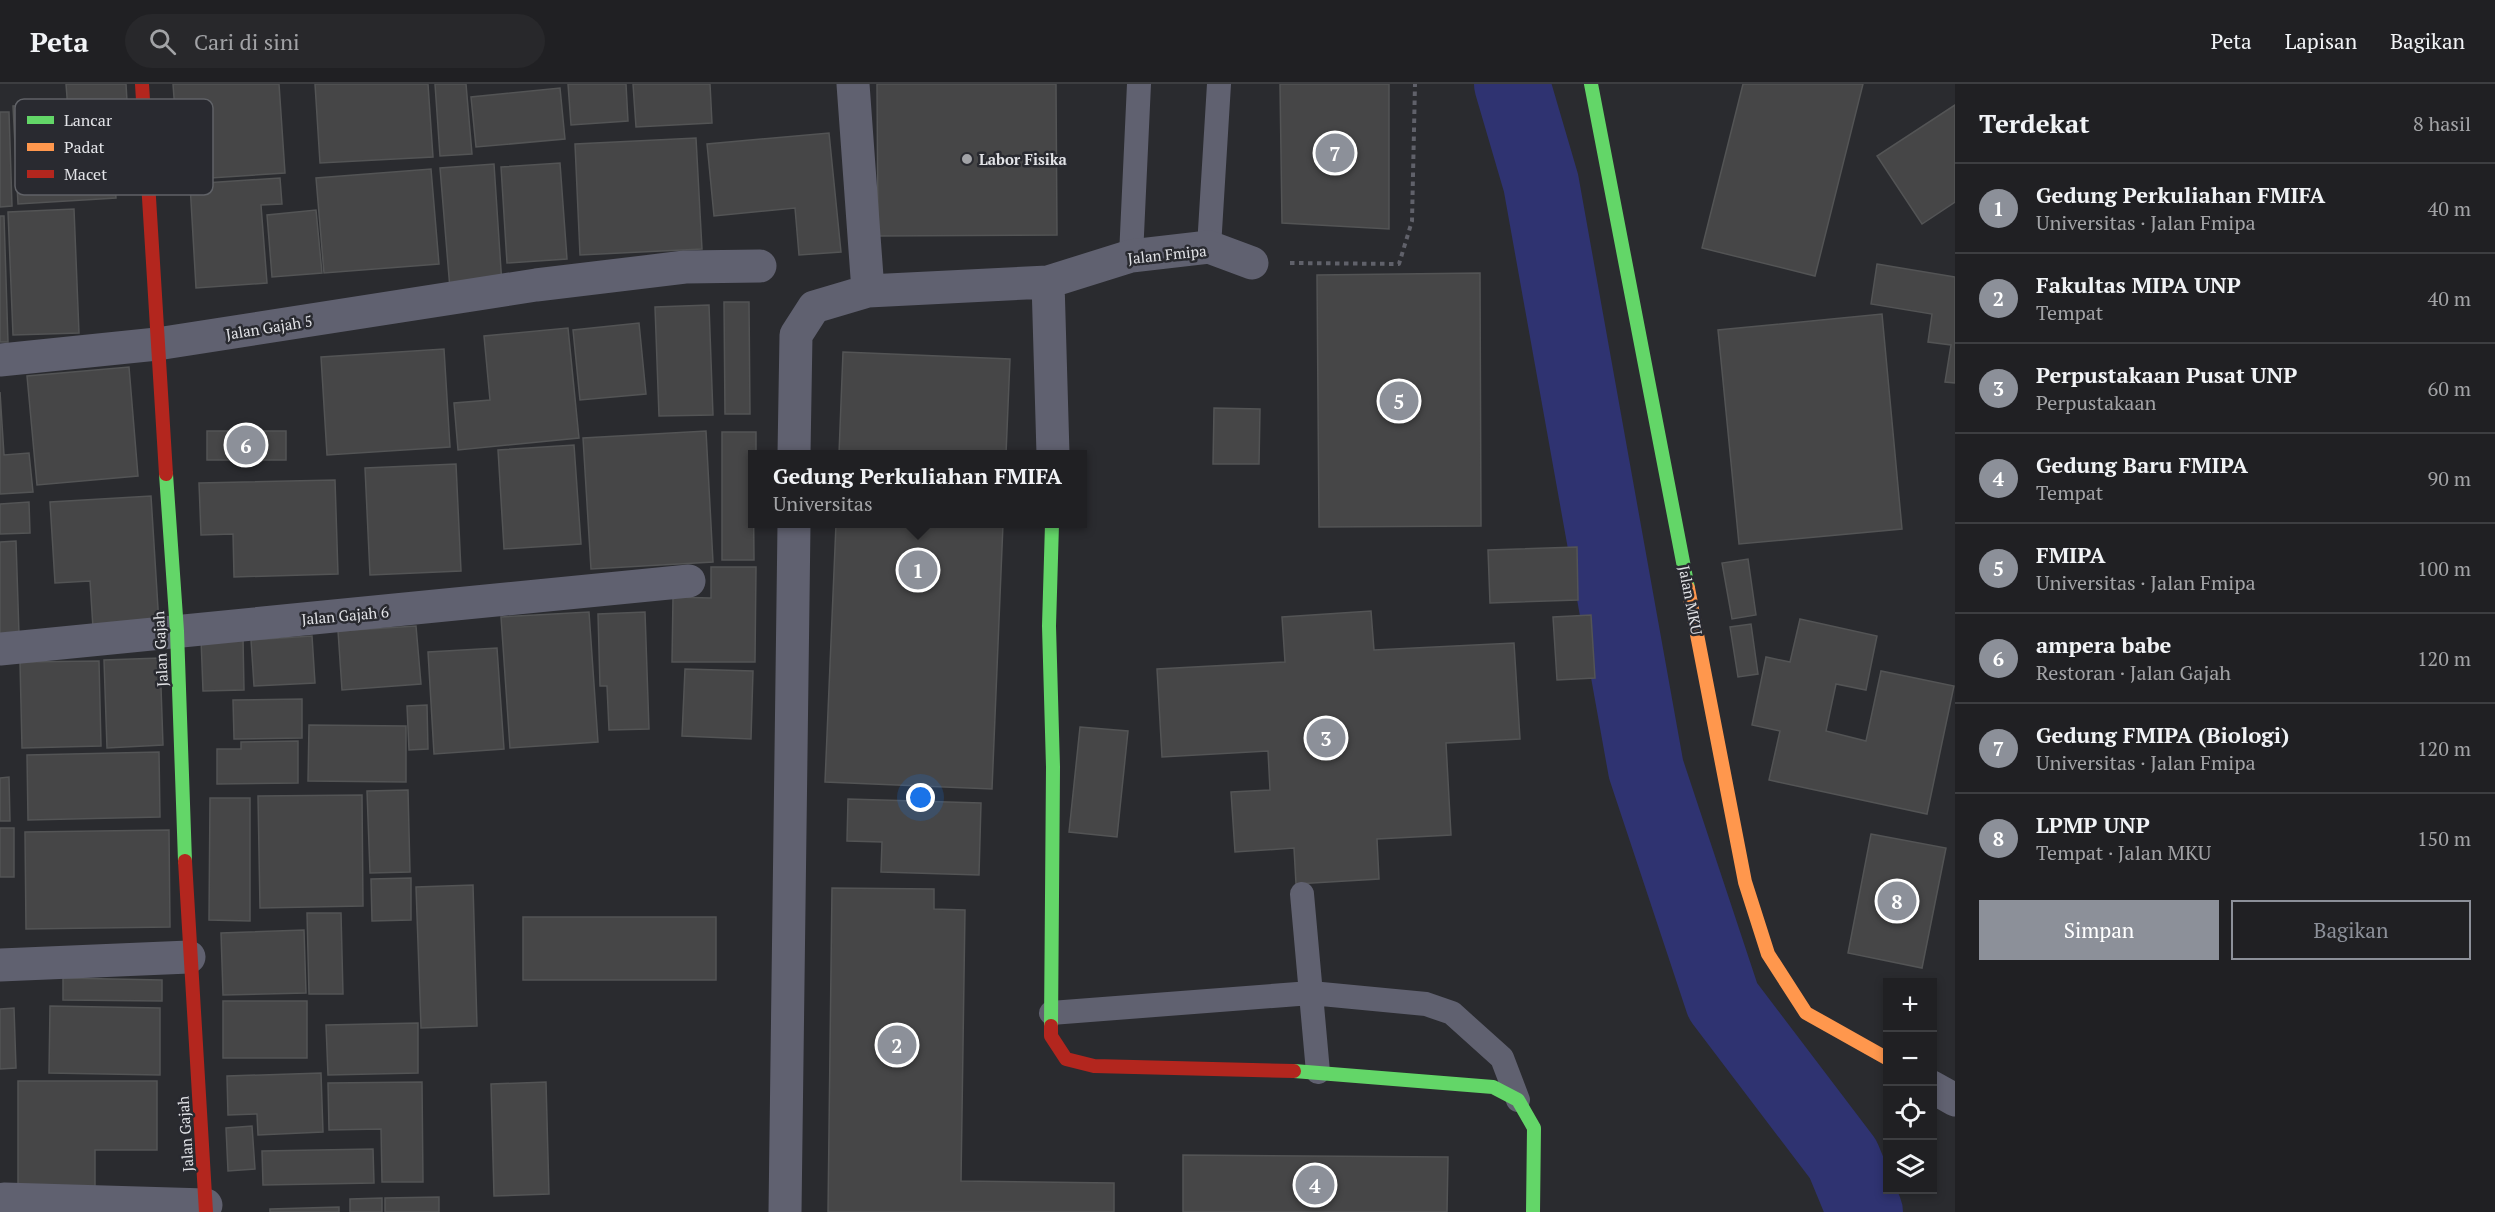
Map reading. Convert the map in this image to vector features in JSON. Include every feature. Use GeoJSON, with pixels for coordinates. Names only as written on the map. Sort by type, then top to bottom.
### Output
{"type":"FeatureCollection","features":[{"type":"Feature","properties":{"kind":"street","name":"Jalan Gajah"},"geometry":{"type":"LineString","coordinates":[[142,84],[143,99]]}},
{"type":"Feature","properties":{"kind":"street"},"geometry":{"type":"LineString","coordinates":[[853,84],[867,291]]}},
{"type":"Feature","properties":{"kind":"street","name":"Jalan MKU"},"geometry":{"type":"LineString","coordinates":[[1591,84],[1745,882],[1768,954],[1806,1013],[1883,1057]]}},
{"type":"Feature","properties":{"kind":"street","name":"Jalan Gajah"},"geometry":{"type":"LineString","coordinates":[[148,195],[177,631],[189,957],[206,1209]]}},
{"type":"Feature","properties":{"kind":"street","name":"Jalan Fmipa"},"geometry":{"type":"LineString","coordinates":[[794,450],[796,335],[814,307],[867,291],[1048,282],[1131,256],[1209,247],[1252,263]]}},
{"type":"Feature","properties":{"kind":"street","name":"Jalan Gajah 5"},"geometry":{"type":"LineString","coordinates":[[0,360],[157,344],[536,285],[685,267],[760,266]]}},
{"type":"Feature","properties":{"kind":"street"},"geometry":{"type":"LineString","coordinates":[[1048,282],[1054,439]]}},
{"type":"Feature","properties":{"kind":"street"},"geometry":{"type":"LineString","coordinates":[[785,1212],[794,528]]}},
{"type":"Feature","properties":{"kind":"street"},"geometry":{"type":"LineString","coordinates":[[1052,528],[1049,627],[1053,767],[1051,1036],[1066,1059],[1094,1065],[1318,1072],[1493,1087],[1518,1100],[1534,1128],[1533,1212]]}},
{"type":"Feature","properties":{"kind":"street","name":"Jalan Gajah 6"},"geometry":{"type":"LineString","coordinates":[[0,649],[689,581]]}},
{"type":"Feature","properties":{"kind":"street"},"geometry":{"type":"LineString","coordinates":[[0,965],[189,957]]}},
{"type":"Feature","properties":{"kind":"street"},"geometry":{"type":"LineString","coordinates":[[1937,1090],[1955,1100]]}},
{"type":"Feature","properties":{"kind":"street"},"geometry":{"type":"LineString","coordinates":[[4,1199],[206,1209]]}},
{"type":"Feature","properties":{"kind":"lane"},"geometry":{"type":"LineString","coordinates":[[1131,256],[1139,84]]}},
{"type":"Feature","properties":{"kind":"lane"},"geometry":{"type":"LineString","coordinates":[[1209,247],[1219,84]]}},
{"type":"Feature","properties":{"kind":"lane"},"geometry":{"type":"LineString","coordinates":[[1302,894],[1318,1072]]}},
{"type":"Feature","properties":{"kind":"lane"},"geometry":{"type":"LineString","coordinates":[[1051,1013],[1311,993],[1426,1004],[1452,1013],[1502,1058],[1518,1100]]}},
{"type":"Feature","properties":{"kind":"path"},"geometry":{"type":"LineString","coordinates":[[1252,263],[1399,264],[1412,221],[1415,84]]}},
{"type":"Feature","properties":{"kind":"building"},"geometry":{"type":"Polygon","coordinates":[[[66,84],[126,84],[127,99],[67,99],[66,84]]]}},
{"type":"Feature","properties":{"kind":"building"},"geometry":{"type":"Polygon","coordinates":[[[173,84],[279,84],[285,173],[213,178],[213,99],[174,99],[173,84]]]}},
{"type":"Feature","properties":{"kind":"building"},"geometry":{"type":"Polygon","coordinates":[[[315,84],[428,84],[433,157],[320,163],[315,84]]]}},
{"type":"Feature","properties":{"kind":"building"},"geometry":{"type":"Polygon","coordinates":[[[435,84],[466,84],[472,154],[440,156],[435,84]]]}},
{"type":"Feature","properties":{"kind":"building"},"geometry":{"type":"Polygon","coordinates":[[[568,84],[626,84],[628,121],[571,125],[568,84]]]}},
{"type":"Feature","properties":{"kind":"building"},"geometry":{"type":"Polygon","coordinates":[[[633,84],[710,84],[712,123],[636,127],[633,84]]]}},
{"type":"Feature","properties":{"kind":"building","name":"Labor Fisika"},"geometry":{"type":"Polygon","coordinates":[[[877,84],[1056,84],[1057,235],[878,236],[877,84]]]}},
{"type":"Feature","properties":{"kind":"building"},"geometry":{"type":"Polygon","coordinates":[[[1280,84],[1389,84],[1389,229],[1282,223],[1280,84]]]}},
{"type":"Feature","properties":{"kind":"building"},"geometry":{"type":"Polygon","coordinates":[[[1743,84],[1863,84],[1815,276],[1702,248],[1743,84]]]}},
{"type":"Feature","properties":{"kind":"building"},"geometry":{"type":"Polygon","coordinates":[[[560,88],[565,139],[476,147],[471,97],[560,88]]]}},
{"type":"Feature","properties":{"kind":"building"},"geometry":{"type":"Polygon","coordinates":[[[1955,105],[1955,202],[1922,224],[1877,156],[1955,105]]]}},
{"type":"Feature","properties":{"kind":"building"},"geometry":{"type":"Polygon","coordinates":[[[13,106],[15,106],[15,145],[13,106]]]}},
{"type":"Feature","properties":{"kind":"building"},"geometry":{"type":"Polygon","coordinates":[[[0,112],[9,112],[12,206],[0,207],[0,112]]]}},
{"type":"Feature","properties":{"kind":"building"},"geometry":{"type":"Polygon","coordinates":[[[829,133],[841,252],[799,255],[795,208],[714,216],[707,144],[829,133]]]}},
{"type":"Feature","properties":{"kind":"building"},"geometry":{"type":"Polygon","coordinates":[[[696,138],[702,249],[580,255],[575,144],[696,138]]]}},
{"type":"Feature","properties":{"kind":"building"},"geometry":{"type":"Polygon","coordinates":[[[560,163],[567,259],[507,263],[501,167],[560,163]]]}},
{"type":"Feature","properties":{"kind":"building"},"geometry":{"type":"Polygon","coordinates":[[[494,164],[502,285],[450,289],[440,168],[494,164]]]}},
{"type":"Feature","properties":{"kind":"building"},"geometry":{"type":"Polygon","coordinates":[[[431,169],[439,264],[324,273],[316,178],[431,169]]]}},
{"type":"Feature","properties":{"kind":"building"},"geometry":{"type":"Polygon","coordinates":[[[280,178],[282,204],[261,205],[267,283],[196,288],[191,195],[213,195],[213,182],[280,178]]]}},
{"type":"Feature","properties":{"kind":"building"},"geometry":{"type":"Polygon","coordinates":[[[18,195],[116,195],[116,198],[18,204],[18,195]]]}},
{"type":"Feature","properties":{"kind":"building"},"geometry":{"type":"Polygon","coordinates":[[[74,209],[79,333],[13,335],[8,212],[74,209]]]}},
{"type":"Feature","properties":{"kind":"building"},"geometry":{"type":"Polygon","coordinates":[[[316,210],[322,273],[272,277],[267,215],[316,210]]]}},
{"type":"Feature","properties":{"kind":"building"},"geometry":{"type":"Polygon","coordinates":[[[0,216],[4,216],[8,342],[0,342],[0,216]]]}},
{"type":"Feature","properties":{"kind":"building"},"geometry":{"type":"Polygon","coordinates":[[[1877,264],[1955,277],[1955,383],[1945,382],[1951,345],[1928,342],[1932,314],[1871,304],[1877,264]]]}},
{"type":"Feature","properties":{"kind":"building"},"geometry":{"type":"Polygon","coordinates":[[[1480,273],[1481,526],[1319,527],[1317,275],[1480,273]]]}},
{"type":"Feature","properties":{"kind":"building"},"geometry":{"type":"Polygon","coordinates":[[[724,302],[749,302],[750,414],[725,414],[724,302]]]}},
{"type":"Feature","properties":{"kind":"building"},"geometry":{"type":"Polygon","coordinates":[[[709,305],[713,415],[659,416],[655,307],[709,305]]]}},
{"type":"Feature","properties":{"kind":"building"},"geometry":{"type":"Polygon","coordinates":[[[1882,314],[1902,529],[1739,544],[1718,330],[1882,314]]]}},
{"type":"Feature","properties":{"kind":"building"},"geometry":{"type":"Polygon","coordinates":[[[639,323],[646,394],[580,400],[573,330],[639,323]]]}},
{"type":"Feature","properties":{"kind":"building"},"geometry":{"type":"Polygon","coordinates":[[[568,328],[579,438],[458,450],[454,403],[490,400],[484,336],[568,328]]]}},
{"type":"Feature","properties":{"kind":"building"},"geometry":{"type":"Polygon","coordinates":[[[444,349],[450,447],[327,455],[321,357],[444,349]]]}},
{"type":"Feature","properties":{"kind":"building"},"geometry":{"type":"Polygon","coordinates":[[[843,352],[1010,359],[1006,450],[839,450],[843,352]]]}},
{"type":"Feature","properties":{"kind":"building"},"geometry":{"type":"Polygon","coordinates":[[[129,367],[138,476],[37,485],[27,376],[129,367]]]}},
{"type":"Feature","properties":{"kind":"building"},"geometry":{"type":"Polygon","coordinates":[[[0,392],[4,455],[29,453],[33,492],[0,494],[0,392]]]}},
{"type":"Feature","properties":{"kind":"building"},"geometry":{"type":"Polygon","coordinates":[[[1214,408],[1260,409],[1259,464],[1213,464],[1214,408]]]}},
{"type":"Feature","properties":{"kind":"building"},"geometry":{"type":"Polygon","coordinates":[[[207,431],[286,431],[286,460],[207,460],[207,431]]]}},
{"type":"Feature","properties":{"kind":"building"},"geometry":{"type":"Polygon","coordinates":[[[706,431],[713,562],[591,569],[583,438],[706,431]]]}},
{"type":"Feature","properties":{"kind":"building"},"geometry":{"type":"Polygon","coordinates":[[[722,432],[756,432],[756,450],[748,450],[748,528],[754,528],[754,560],[722,560],[722,432]]]}},
{"type":"Feature","properties":{"kind":"building"},"geometry":{"type":"Polygon","coordinates":[[[574,445],[581,544],[504,549],[498,450],[574,445]]]}},
{"type":"Feature","properties":{"kind":"building"},"geometry":{"type":"Polygon","coordinates":[[[456,464],[461,571],[370,575],[365,468],[456,464]]]}},
{"type":"Feature","properties":{"kind":"building"},"geometry":{"type":"Polygon","coordinates":[[[335,480],[338,574],[234,577],[233,534],[201,535],[199,483],[335,480]]]}},
{"type":"Feature","properties":{"kind":"building"},"geometry":{"type":"Polygon","coordinates":[[[151,496],[159,624],[93,628],[90,581],[55,583],[50,502],[151,496]]]}},
{"type":"Feature","properties":{"kind":"building"},"geometry":{"type":"Polygon","coordinates":[[[29,502],[30,533],[0,534],[0,504],[29,502]]]}},
{"type":"Feature","properties":{"kind":"building"},"geometry":{"type":"Polygon","coordinates":[[[836,528],[1003,528],[992,789],[825,782],[836,528]]]}},
{"type":"Feature","properties":{"kind":"building"},"geometry":{"type":"Polygon","coordinates":[[[16,541],[19,634],[0,635],[0,542],[16,541]]]}},
{"type":"Feature","properties":{"kind":"building"},"geometry":{"type":"Polygon","coordinates":[[[1577,547],[1578,600],[1490,603],[1488,550],[1577,547]]]}},
{"type":"Feature","properties":{"kind":"building"},"geometry":{"type":"Polygon","coordinates":[[[1748,559],[1756,615],[1732,619],[1722,563],[1748,559]]]}},
{"type":"Feature","properties":{"kind":"building"},"geometry":{"type":"Polygon","coordinates":[[[711,567],[756,567],[755,662],[672,662],[673,597],[711,598],[711,567]]]}},
{"type":"Feature","properties":{"kind":"building"},"geometry":{"type":"Polygon","coordinates":[[[1371,611],[1374,650],[1514,643],[1520,739],[1446,743],[1451,835],[1377,839],[1379,879],[1296,884],[1294,848],[1235,852],[1231,792],[1270,790],[1268,751],[1162,757],[1157,669],[1285,662],[1282,617],[1371,611]]]}},
{"type":"Feature","properties":{"kind":"building"},"geometry":{"type":"Polygon","coordinates":[[[589,612],[598,742],[510,748],[501,617],[589,612]]]}},
{"type":"Feature","properties":{"kind":"building"},"geometry":{"type":"Polygon","coordinates":[[[645,612],[649,729],[609,730],[607,686],[600,686],[598,614],[645,612]]]}},
{"type":"Feature","properties":{"kind":"building"},"geometry":{"type":"Polygon","coordinates":[[[1591,615],[1595,678],[1557,680],[1553,617],[1591,615]]]}},
{"type":"Feature","properties":{"kind":"building"},"geometry":{"type":"Polygon","coordinates":[[[1800,619],[1877,636],[1866,690],[1836,684],[1826,731],[1866,741],[1881,671],[1954,686],[1927,814],[1769,780],[1780,731],[1752,725],[1766,657],[1790,662],[1800,619]]]}},
{"type":"Feature","properties":{"kind":"building"},"geometry":{"type":"Polygon","coordinates":[[[1751,624],[1758,674],[1738,677],[1730,627],[1751,624]]]}},
{"type":"Feature","properties":{"kind":"building"},"geometry":{"type":"Polygon","coordinates":[[[416,626],[421,684],[342,690],[338,631],[416,626]]]}},
{"type":"Feature","properties":{"kind":"building"},"geometry":{"type":"Polygon","coordinates":[[[312,636],[315,683],[254,686],[251,640],[312,636]]]}},
{"type":"Feature","properties":{"kind":"building"},"geometry":{"type":"Polygon","coordinates":[[[201,638],[243,638],[244,690],[203,691],[201,638]]]}},
{"type":"Feature","properties":{"kind":"building"},"geometry":{"type":"Polygon","coordinates":[[[497,648],[504,749],[434,754],[428,652],[497,648]]]}},
{"type":"Feature","properties":{"kind":"building"},"geometry":{"type":"Polygon","coordinates":[[[160,658],[163,745],[107,748],[104,660],[160,658]]]}},
{"type":"Feature","properties":{"kind":"building"},"geometry":{"type":"Polygon","coordinates":[[[99,661],[101,746],[22,748],[20,662],[99,661]]]}},
{"type":"Feature","properties":{"kind":"building"},"geometry":{"type":"Polygon","coordinates":[[[685,669],[753,671],[751,739],[682,736],[685,669]]]}},
{"type":"Feature","properties":{"kind":"building"},"geometry":{"type":"Polygon","coordinates":[[[302,699],[302,738],[234,739],[233,700],[302,699]]]}},
{"type":"Feature","properties":{"kind":"building"},"geometry":{"type":"Polygon","coordinates":[[[427,705],[428,749],[409,750],[407,706],[427,705]]]}},
{"type":"Feature","properties":{"kind":"building"},"geometry":{"type":"Polygon","coordinates":[[[309,725],[406,726],[406,782],[308,781],[309,725]]]}},
{"type":"Feature","properties":{"kind":"building"},"geometry":{"type":"Polygon","coordinates":[[[1080,727],[1128,731],[1117,837],[1069,832],[1080,727]]]}},
{"type":"Feature","properties":{"kind":"building"},"geometry":{"type":"Polygon","coordinates":[[[298,741],[298,783],[217,784],[217,749],[241,749],[241,742],[298,741]]]}},
{"type":"Feature","properties":{"kind":"building"},"geometry":{"type":"Polygon","coordinates":[[[159,752],[160,817],[28,820],[27,755],[159,752]]]}},
{"type":"Feature","properties":{"kind":"building"},"geometry":{"type":"Polygon","coordinates":[[[9,777],[10,821],[0,821],[0,778],[9,777]]]}},
{"type":"Feature","properties":{"kind":"building"},"geometry":{"type":"Polygon","coordinates":[[[408,790],[410,872],[370,873],[367,791],[408,790]]]}},
{"type":"Feature","properties":{"kind":"building"},"geometry":{"type":"Polygon","coordinates":[[[362,795],[363,906],[260,908],[258,796],[362,795]]]}},
{"type":"Feature","properties":{"kind":"building"},"geometry":{"type":"Polygon","coordinates":[[[210,798],[250,798],[250,921],[209,920],[210,798]]]}},
{"type":"Feature","properties":{"kind":"building"},"geometry":{"type":"Polygon","coordinates":[[[848,799],[981,803],[979,875],[881,872],[882,842],[847,841],[848,799]]]}},
{"type":"Feature","properties":{"kind":"building"},"geometry":{"type":"Polygon","coordinates":[[[0,828],[14,828],[14,877],[0,877],[0,828]]]}},
{"type":"Feature","properties":{"kind":"building"},"geometry":{"type":"Polygon","coordinates":[[[169,830],[170,927],[26,929],[25,832],[169,830]]]}},
{"type":"Feature","properties":{"kind":"building"},"geometry":{"type":"Polygon","coordinates":[[[1871,834],[1946,848],[1922,968],[1848,953],[1871,834]]]}},
{"type":"Feature","properties":{"kind":"building"},"geometry":{"type":"Polygon","coordinates":[[[411,878],[411,920],[372,921],[371,879],[411,878]]]}},
{"type":"Feature","properties":{"kind":"building"},"geometry":{"type":"Polygon","coordinates":[[[473,885],[477,1026],[421,1028],[416,887],[473,885]]]}},
{"type":"Feature","properties":{"kind":"building"},"geometry":{"type":"Polygon","coordinates":[[[832,888],[934,889],[934,909],[965,910],[961,1181],[1114,1183],[1114,1212],[828,1212],[832,888]]]}},
{"type":"Feature","properties":{"kind":"building"},"geometry":{"type":"Polygon","coordinates":[[[307,913],[341,913],[343,994],[309,994],[307,913]]]}},
{"type":"Feature","properties":{"kind":"building"},"geometry":{"type":"Polygon","coordinates":[[[523,917],[716,917],[716,980],[523,980],[523,917]]]}},
{"type":"Feature","properties":{"kind":"building"},"geometry":{"type":"Polygon","coordinates":[[[304,930],[306,993],[223,995],[221,933],[304,930]]]}},
{"type":"Feature","properties":{"kind":"building"},"geometry":{"type":"Polygon","coordinates":[[[63,978],[162,980],[162,1001],[63,1000],[63,978]]]}},
{"type":"Feature","properties":{"kind":"building"},"geometry":{"type":"Polygon","coordinates":[[[223,1001],[307,1001],[307,1058],[223,1058],[223,1001]]]}},
{"type":"Feature","properties":{"kind":"building"},"geometry":{"type":"Polygon","coordinates":[[[50,1006],[160,1008],[160,1075],[49,1073],[50,1006]]]}},
{"type":"Feature","properties":{"kind":"building"},"geometry":{"type":"Polygon","coordinates":[[[14,1008],[16,1068],[0,1069],[0,1009],[14,1008]]]}},
{"type":"Feature","properties":{"kind":"building"},"geometry":{"type":"Polygon","coordinates":[[[418,1023],[418,1073],[328,1075],[326,1025],[418,1023]]]}},
{"type":"Feature","properties":{"kind":"building"},"geometry":{"type":"Polygon","coordinates":[[[321,1073],[323,1132],[258,1135],[257,1114],[228,1115],[227,1076],[321,1073]]]}},
{"type":"Feature","properties":{"kind":"building"},"geometry":{"type":"Polygon","coordinates":[[[18,1081],[157,1081],[157,1150],[95,1150],[95,1192],[18,1192],[18,1081]]]}},
{"type":"Feature","properties":{"kind":"building"},"geometry":{"type":"Polygon","coordinates":[[[422,1082],[423,1182],[382,1182],[381,1129],[329,1130],[328,1083],[422,1082]]]}},
{"type":"Feature","properties":{"kind":"building"},"geometry":{"type":"Polygon","coordinates":[[[546,1082],[549,1194],[494,1196],[491,1084],[546,1082]]]}},
{"type":"Feature","properties":{"kind":"building"},"geometry":{"type":"Polygon","coordinates":[[[252,1126],[255,1169],[228,1171],[226,1128],[252,1126]]]}},
{"type":"Feature","properties":{"kind":"building"},"geometry":{"type":"Polygon","coordinates":[[[373,1149],[374,1183],[263,1185],[262,1151],[373,1149]]]}},
{"type":"Feature","properties":{"kind":"building"},"geometry":{"type":"Polygon","coordinates":[[[1183,1155],[1448,1157],[1447,1212],[1183,1212],[1183,1155]]]}},
{"type":"Feature","properties":{"kind":"building"},"geometry":{"type":"Polygon","coordinates":[[[439,1197],[439,1212],[385,1212],[385,1198],[439,1197]]]}},
{"type":"Feature","properties":{"kind":"building"},"geometry":{"type":"Polygon","coordinates":[[[382,1198],[382,1212],[350,1212],[350,1199],[382,1198]]]}},
{"type":"Feature","properties":{"kind":"building"},"geometry":{"type":"Polygon","coordinates":[[[339,1207],[339,1212],[270,1212],[270,1209],[339,1207]]]}},
{"type":"Feature","properties":{"kind":"waterway"},"geometry":{"type":"LineString","coordinates":[[1512,84],[1541,183],[1646,769],[1723,1001],[1843,1159],[1865,1212]]}},
{"type":"Feature","properties":{"kind":"traffic: fast"},"geometry":{"type":"LineString","coordinates":[[1591,84],[1688,588]]}},
{"type":"Feature","properties":{"kind":"traffic: fast"},"geometry":{"type":"LineString","coordinates":[[166,474],[177,631],[185,861]]}},
{"type":"Feature","properties":{"kind":"traffic: fast"},"geometry":{"type":"LineString","coordinates":[[1051,1026],[1053,767],[1049,626],[1052,528]]}},
{"type":"Feature","properties":{"kind":"traffic: fast"},"geometry":{"type":"LineString","coordinates":[[1294,1071],[1493,1087],[1518,1100],[1534,1128],[1533,1212]]}},
{"type":"Feature","properties":{"kind":"traffic: slow"},"geometry":{"type":"LineString","coordinates":[[1688,588],[1745,882],[1768,954],[1806,1013],[1883,1056]]}},
{"type":"Feature","properties":{"kind":"traffic: jam"},"geometry":{"type":"LineString","coordinates":[[142,84],[143,99]]}},
{"type":"Feature","properties":{"kind":"traffic: jam"},"geometry":{"type":"LineString","coordinates":[[149,195],[166,474]]}},
{"type":"Feature","properties":{"kind":"traffic: jam"},"geometry":{"type":"LineString","coordinates":[[185,861],[206,1212]]}},
{"type":"Feature","properties":{"kind":"traffic: jam"},"geometry":{"type":"LineString","coordinates":[[1051,1026],[1051,1036],[1066,1059],[1094,1066],[1294,1071]]}},
{"type":"Feature","properties":{"kind":"place","name":"Gedung FMIPA (Biologi)"},"geometry":{"type":"Point","coordinates":[1335,153]}},
{"type":"Feature","properties":{"kind":"place","name":"Labor Fisika"},"geometry":{"type":"Point","coordinates":[967,159]}},
{"type":"Feature","properties":{"kind":"place","name":"FMIPA"},"geometry":{"type":"Point","coordinates":[1399,401]}},
{"type":"Feature","properties":{"kind":"place","name":"ampera babe"},"geometry":{"type":"Point","coordinates":[246,445]}},
{"type":"Feature","properties":{"kind":"place","name":"Gedung Perkuliahan FMIFA"},"geometry":{"type":"Point","coordinates":[918,570]}},
{"type":"Feature","properties":{"kind":"place","name":"Perpustakaan Pusat UNP"},"geometry":{"type":"Point","coordinates":[1326,738]}},
{"type":"Feature","properties":{"kind":"place","name":"LPMP UNP"},"geometry":{"type":"Point","coordinates":[1897,901]}},
{"type":"Feature","properties":{"kind":"place","name":"Fakultas MIPA UNP"},"geometry":{"type":"Point","coordinates":[897,1045]}},
{"type":"Feature","properties":{"kind":"place","name":"Gedung Baru FMIPA"},"geometry":{"type":"Point","coordinates":[1315,1185]}}]}
